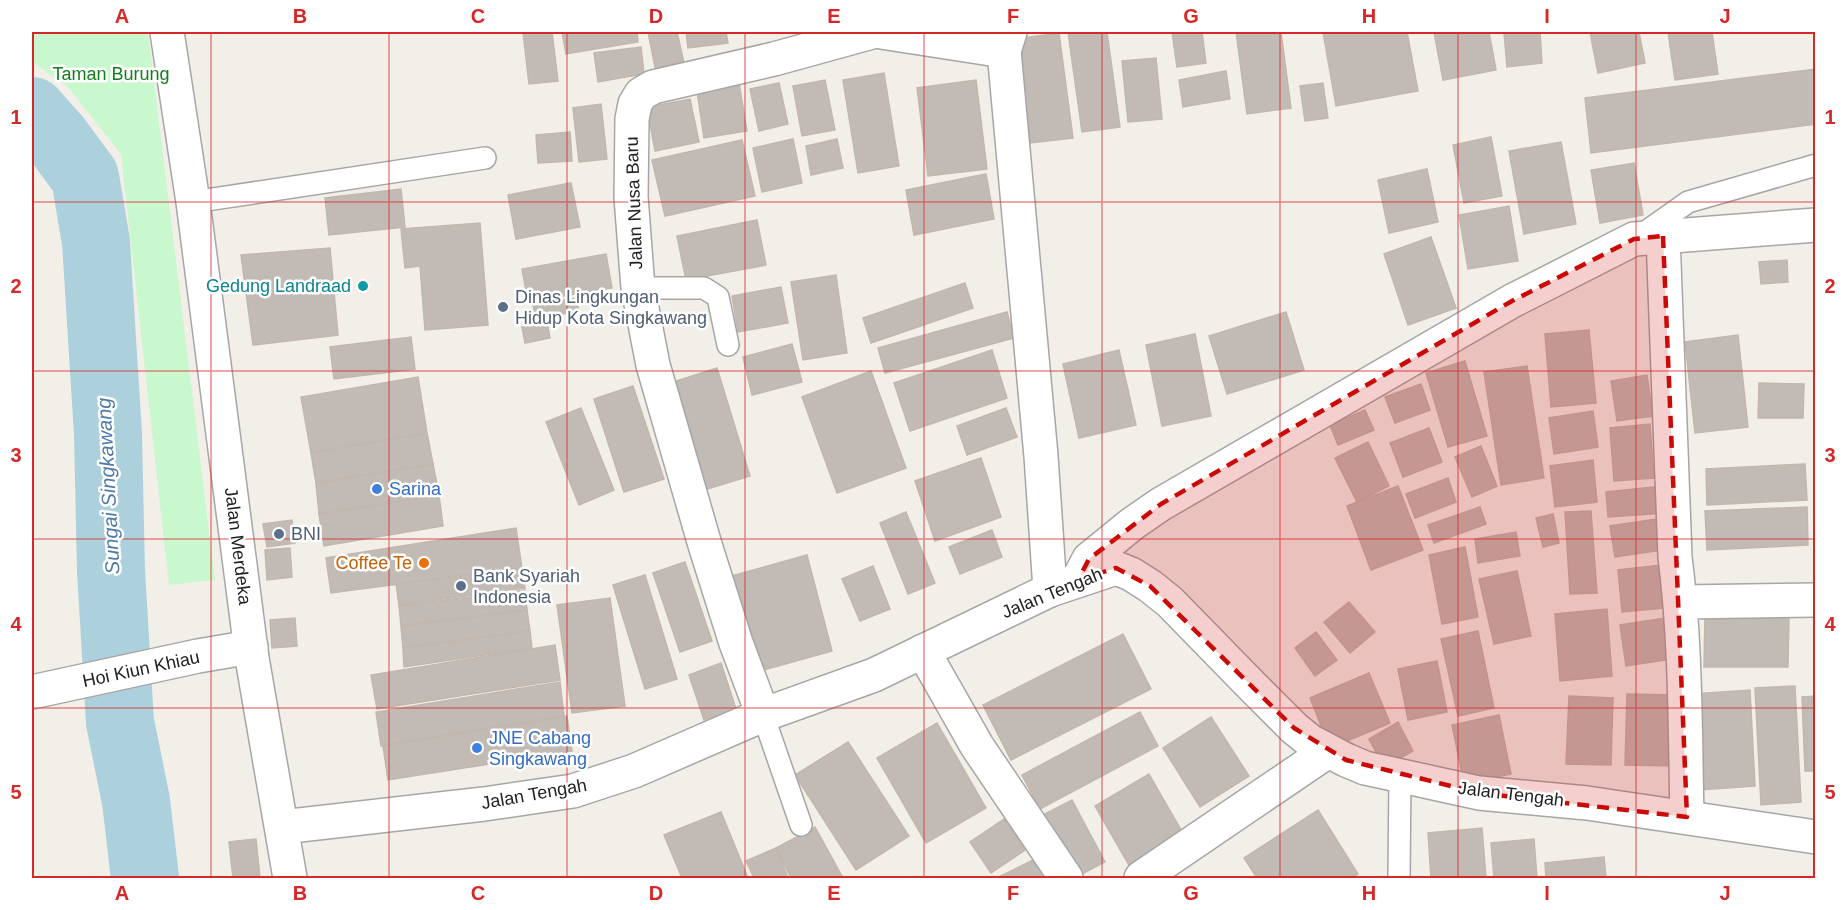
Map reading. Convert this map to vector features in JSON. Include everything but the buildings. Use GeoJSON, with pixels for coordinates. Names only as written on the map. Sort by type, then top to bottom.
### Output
{"type":"FeatureCollection","features":[{"type":"Feature","properties":{"kind":"street","name":"Jalan Merdeka"},"geometry":{"type":"LineString","coordinates":[[167,32],[193,208],[251,647],[290,879]]}},
{"type":"Feature","properties":{"kind":"street","name":"Jalan Nusa Baru"},"geometry":{"type":"LineString","coordinates":[[763,715],[736,643],[705,545],[653,364],[638,288],[632,196],[634,104],[641,94],[653,87],[774,59],[872,32]]}},
{"type":"Feature","properties":{"kind":"street"},"geometry":{"type":"LineString","coordinates":[[881,32],[1007,41],[1041,456],[1064,585]]}},
{"type":"Feature","properties":{"kind":"street"},"geometry":{"type":"LineString","coordinates":[[1064,585],[1089,559],[1161,504],[1512,301],[1648,238],[1815,225]]}},
{"type":"Feature","properties":{"kind":"street"},"geometry":{"type":"LineString","coordinates":[[1648,238],[1675,557],[1681,602],[1687,817]]}},
{"type":"Feature","properties":{"kind":"street","name":"Jalan Tengah"},"geometry":{"type":"LineString","coordinates":[[282,826],[484,804],[573,791],[634,771],[763,715],[874,675],[1064,585],[1116,568],[1150,586],[1186,617],[1294,728],[1310,741],[1365,768],[1479,793],[1587,803],[1815,837]]}},
{"type":"Feature","properties":{"kind":"street"},"geometry":{"type":"LineString","coordinates":[[1681,602],[1815,600]]}},
{"type":"Feature","properties":{"kind":"street","name":"Hoi Kiun Khiau"},"geometry":{"type":"LineString","coordinates":[[32,692],[198,656],[251,647]]}},
{"type":"Feature","properties":{"kind":"street"},"geometry":{"type":"LineString","coordinates":[[923,651],[977,746],[1066,879]]}},
{"type":"Feature","properties":{"kind":"street"},"geometry":{"type":"LineString","coordinates":[[1141,879],[1328,751]]}},
{"type":"Feature","properties":{"kind":"lane"},"geometry":{"type":"LineString","coordinates":[[193,208],[485,158]]}},
{"type":"Feature","properties":{"kind":"lane"},"geometry":{"type":"LineString","coordinates":[[1648,238],[1688,202],[1815,165]]}},
{"type":"Feature","properties":{"kind":"lane"},"geometry":{"type":"LineString","coordinates":[[638,288],[704,288],[711,291],[718,297],[728,345]]}},
{"type":"Feature","properties":{"kind":"lane"},"geometry":{"type":"LineString","coordinates":[[763,715],[801,825]]}},
{"type":"Feature","properties":{"kind":"lane"},"geometry":{"type":"LineString","coordinates":[[1399,879],[1400,776]]}},
{"type":"Feature","properties":{"kind":"highlighted area"},"geometry":{"type":"Polygon","coordinates":[[[1663,236],[1687,817],[1479,793],[1346,760],[1294,728],[1150,586],[1116,568],[1078,580],[1089,559],[1161,504],[1512,301],[1634,239],[1663,236]]]}},
{"type":"Feature","properties":{"kind":"green space","name":"Taman Burung"},"geometry":{"type":"Polygon","coordinates":[[[32,32],[148,32],[215,580],[169,585],[121,154],[68,87],[32,62],[32,32]]]}},
{"type":"Feature","properties":{"kind":"waterway","name":"Sungai Singkawang"},"geometry":{"type":"LineString","coordinates":[[32,111],[57,139],[85,177],[96,242],[108,434],[111,571],[120,722],[136,801],[145,878]]}},
{"type":"Feature","properties":{"kind":"place","name":"Gedung Landraad"},"geometry":{"type":"Point","coordinates":[363,286]}},
{"type":"Feature","properties":{"kind":"place","name":"Dinas Lingkungan Hidup Kota Singkawang"},"geometry":{"type":"Point","coordinates":[503,307]}},
{"type":"Feature","properties":{"kind":"place","name":"Sarina"},"geometry":{"type":"Point","coordinates":[377,489]}},
{"type":"Feature","properties":{"kind":"place","name":"BNI"},"geometry":{"type":"Point","coordinates":[279,534]}},
{"type":"Feature","properties":{"kind":"place","name":"Coffee Te"},"geometry":{"type":"Point","coordinates":[424,563]}},
{"type":"Feature","properties":{"kind":"place","name":"Bank Syariah Indonesia"},"geometry":{"type":"Point","coordinates":[461,586]}},
{"type":"Feature","properties":{"kind":"place","name":"JNE Cabang Singkawang"},"geometry":{"type":"Point","coordinates":[477,748]}}]}
